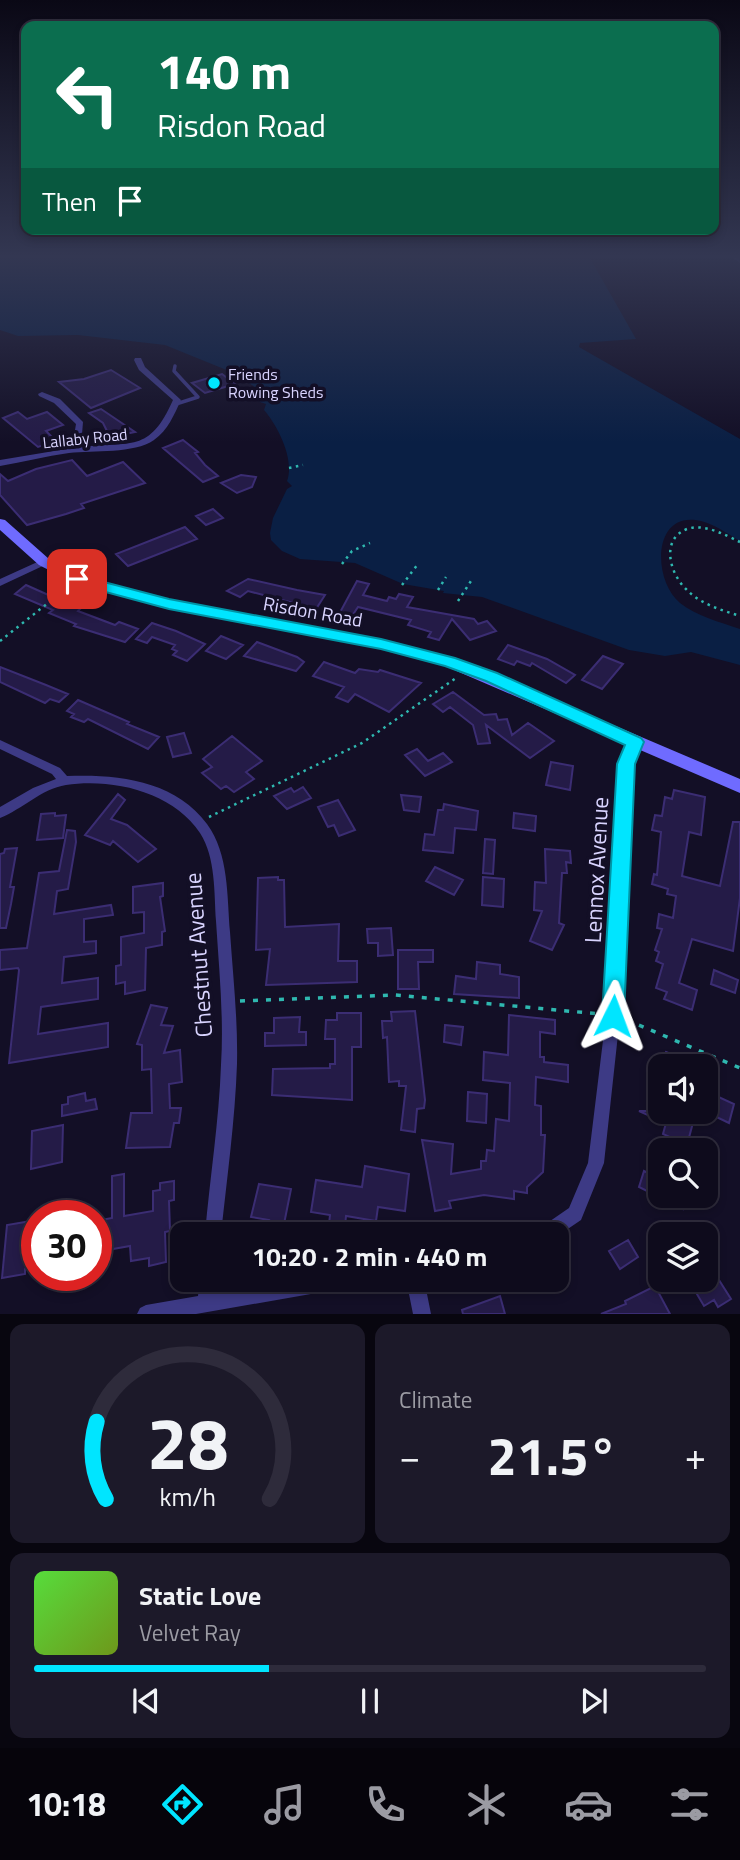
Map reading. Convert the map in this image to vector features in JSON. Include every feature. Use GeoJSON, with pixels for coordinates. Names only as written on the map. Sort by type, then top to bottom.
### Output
{"type":"FeatureCollection","features":[{"type":"Feature","properties":{"kind":"street"},"geometry":{"type":"LineString","coordinates":[[138,360],[142,369],[177,397],[176,404]]}},
{"type":"Feature","properties":{"kind":"street"},"geometry":{"type":"LineString","coordinates":[[42,394],[57,401],[78,420],[81,429],[76,450]]}},
{"type":"Feature","properties":{"kind":"street","name":"Lallaby Road"},"geometry":{"type":"LineString","coordinates":[[0,463],[76,450],[123,449],[144,444],[159,435],[176,404]]}},
{"type":"Feature","properties":{"kind":"street","name":"Risdon Road"},"geometry":{"type":"LineString","coordinates":[[0,523],[44,562],[77,579],[203,612],[381,644],[470,668],[740,786]]}},
{"type":"Feature","properties":{"kind":"street"},"geometry":{"type":"LineString","coordinates":[[0,583],[44,562]]}},
{"type":"Feature","properties":{"kind":"street","name":"Lennox Avenue"},"geometry":{"type":"LineString","coordinates":[[563,1222],[575,1214],[596,1163],[613,1016],[626,764],[635,742]]}},
{"type":"Feature","properties":{"kind":"street"},"geometry":{"type":"LineString","coordinates":[[0,744],[56,771],[64,781]]}},
{"type":"Feature","properties":{"kind":"street","name":"Chestnut Avenue"},"geometry":{"type":"LineString","coordinates":[[0,813],[37,791],[64,781],[98,778],[138,785],[173,800],[198,822],[213,847],[219,874],[228,1001],[229,1064],[214,1222]]}},
{"type":"Feature","properties":{"kind":"street"},"geometry":{"type":"LineString","coordinates":[[206,1303],[207,1292]]}},
{"type":"Feature","properties":{"kind":"street"},"geometry":{"type":"LineString","coordinates":[[146,1314],[270,1292]]}},
{"type":"Feature","properties":{"kind":"street"},"geometry":{"type":"LineString","coordinates":[[418,1292],[422,1314]]}},
{"type":"Feature","properties":{"kind":"lane"},"geometry":{"type":"LineString","coordinates":[[175,366],[174,372],[198,397],[176,404]]}},
{"type":"Feature","properties":{"kind":"path"},"geometry":{"type":"LineString","coordinates":[[289,468],[303,465]]}},
{"type":"Feature","properties":{"kind":"path"},"geometry":{"type":"LineString","coordinates":[[740,542],[711,528],[690,526],[680,533],[670,549],[669,559],[682,588],[694,598],[740,616]]}},
{"type":"Feature","properties":{"kind":"path"},"geometry":{"type":"LineString","coordinates":[[342,564],[352,551],[370,543]]}},
{"type":"Feature","properties":{"kind":"path"},"geometry":{"type":"LineString","coordinates":[[402,585],[418,564]]}},
{"type":"Feature","properties":{"kind":"path"},"geometry":{"type":"LineString","coordinates":[[438,590],[446,577]]}},
{"type":"Feature","properties":{"kind":"path"},"geometry":{"type":"LineString","coordinates":[[0,641],[77,579]]}},
{"type":"Feature","properties":{"kind":"path"},"geometry":{"type":"LineString","coordinates":[[458,601],[471,581]]}},
{"type":"Feature","properties":{"kind":"path"},"geometry":{"type":"LineString","coordinates":[[198,822],[362,743],[470,668]]}},
{"type":"Feature","properties":{"kind":"path"},"geometry":{"type":"LineString","coordinates":[[228,1001],[395,995],[613,1016],[740,1068]]}},
{"type":"Feature","properties":{"kind":"water"},"geometry":{"type":"Polygon","coordinates":[[[0,319],[625,319],[636,339],[580,343],[579,347],[740,439],[740,541],[706,522],[685,520],[673,526],[665,536],[661,564],[671,592],[686,608],[740,629],[740,665],[691,652],[665,656],[629,650],[482,597],[443,593],[444,591],[403,584],[355,563],[300,559],[282,551],[271,540],[270,533],[273,518],[287,489],[292,486],[287,481],[289,463],[280,434],[264,410],[266,404],[260,402],[255,387],[244,380],[249,377],[236,369],[229,371],[165,345],[78,335],[18,336],[0,330],[0,319]]]}},
{"type":"Feature","properties":{"kind":"building"},"geometry":{"type":"Polygon","coordinates":[[[111,370],[140,388],[91,408],[59,382],[84,379],[111,370]]]}},
{"type":"Feature","properties":{"kind":"building","name":"Friends Rowing Sheds"},"geometry":{"type":"Polygon","coordinates":[[[222,374],[235,384],[205,393],[192,383],[222,374]]]}},
{"type":"Feature","properties":{"kind":"building"},"geometry":{"type":"Polygon","coordinates":[[[101,409],[135,432],[110,437],[103,423],[89,413],[101,409]]]}},
{"type":"Feature","properties":{"kind":"building"},"geometry":{"type":"Polygon","coordinates":[[[18,412],[27,419],[47,412],[63,425],[46,431],[56,441],[38,447],[3,418],[18,412]]]}},
{"type":"Feature","properties":{"kind":"building"},"geometry":{"type":"Polygon","coordinates":[[[183,440],[198,452],[195,453],[218,476],[203,482],[163,448],[183,440]]]}},
{"type":"Feature","properties":{"kind":"building"},"geometry":{"type":"Polygon","coordinates":[[[72,460],[87,476],[123,462],[145,483],[81,504],[84,508],[27,525],[0,495],[0,474],[8,481],[36,469],[72,460]]]}},
{"type":"Feature","properties":{"kind":"building"},"geometry":{"type":"Polygon","coordinates":[[[241,475],[256,477],[252,487],[237,493],[221,483],[241,475]]]}},
{"type":"Feature","properties":{"kind":"building"},"geometry":{"type":"Polygon","coordinates":[[[213,509],[223,518],[206,525],[196,516],[213,509]]]}},
{"type":"Feature","properties":{"kind":"building"},"geometry":{"type":"Polygon","coordinates":[[[185,527],[197,539],[128,566],[116,554],[185,527]]]}},
{"type":"Feature","properties":{"kind":"building"},"geometry":{"type":"Polygon","coordinates":[[[248,579],[325,595],[316,609],[248,591],[240,597],[227,591],[248,579]]]}},
{"type":"Feature","properties":{"kind":"building"},"geometry":{"type":"Polygon","coordinates":[[[357,581],[369,584],[363,595],[387,601],[389,597],[396,599],[399,594],[413,597],[407,607],[474,619],[478,624],[487,621],[496,631],[470,640],[452,619],[439,640],[428,637],[431,632],[408,625],[411,620],[358,607],[350,619],[338,616],[357,581]]]}},
{"type":"Feature","properties":{"kind":"building"},"geometry":{"type":"Polygon","coordinates":[[[26,585],[80,609],[78,611],[115,625],[119,622],[138,629],[125,642],[74,626],[76,624],[49,613],[53,610],[15,594],[26,585]]]}},
{"type":"Feature","properties":{"kind":"building"},"geometry":{"type":"Polygon","coordinates":[[[152,623],[205,644],[187,661],[173,655],[177,651],[172,649],[175,645],[152,637],[147,643],[136,639],[152,623]]]}},
{"type":"Feature","properties":{"kind":"building"},"geometry":{"type":"Polygon","coordinates":[[[221,636],[243,645],[226,659],[206,651],[221,636]]]}},
{"type":"Feature","properties":{"kind":"building"},"geometry":{"type":"Polygon","coordinates":[[[257,642],[304,662],[296,671],[244,656],[257,642]]]}},
{"type":"Feature","properties":{"kind":"building"},"geometry":{"type":"Polygon","coordinates":[[[508,645],[547,659],[575,675],[566,683],[532,663],[530,666],[517,661],[514,665],[498,659],[508,645]]]}},
{"type":"Feature","properties":{"kind":"building"},"geometry":{"type":"Polygon","coordinates":[[[603,656],[623,664],[602,689],[582,680],[603,656]]]}},
{"type":"Feature","properties":{"kind":"building"},"geometry":{"type":"Polygon","coordinates":[[[324,662],[355,673],[359,669],[380,670],[421,683],[389,712],[355,694],[348,702],[336,697],[344,687],[313,676],[324,662]]]}},
{"type":"Feature","properties":{"kind":"building"},"geometry":{"type":"Polygon","coordinates":[[[0,667],[68,694],[59,702],[50,699],[45,703],[0,682],[0,667]]]}},
{"type":"Feature","properties":{"kind":"building"},"geometry":{"type":"Polygon","coordinates":[[[453,692],[484,715],[496,714],[498,720],[507,719],[512,735],[528,723],[554,741],[530,758],[486,725],[490,743],[478,744],[473,725],[450,707],[443,712],[433,704],[453,692]]]}},
{"type":"Feature","properties":{"kind":"building"},"geometry":{"type":"Polygon","coordinates":[[[78,700],[159,737],[148,749],[88,719],[84,722],[71,717],[74,714],[67,711],[78,700]]]}},
{"type":"Feature","properties":{"kind":"building"},"geometry":{"type":"Polygon","coordinates":[[[184,733],[191,753],[173,757],[167,737],[184,733]]]}},
{"type":"Feature","properties":{"kind":"building"},"geometry":{"type":"Polygon","coordinates":[[[232,736],[262,761],[246,772],[254,779],[234,792],[226,786],[221,789],[202,773],[212,767],[203,759],[232,736]]]}},
{"type":"Feature","properties":{"kind":"building"},"geometry":{"type":"Polygon","coordinates":[[[417,749],[428,761],[443,753],[452,762],[425,776],[405,755],[417,749]]]}},
{"type":"Feature","properties":{"kind":"building"},"geometry":{"type":"Polygon","coordinates":[[[551,762],[573,766],[570,790],[546,785],[551,762]]]}},
{"type":"Feature","properties":{"kind":"building"},"geometry":{"type":"Polygon","coordinates":[[[303,787],[311,798],[287,809],[274,796],[291,788],[294,792],[303,787]]]}},
{"type":"Feature","properties":{"kind":"building"},"geometry":{"type":"Polygon","coordinates":[[[674,790],[705,797],[701,835],[689,832],[682,876],[720,886],[733,822],[740,822],[740,898],[733,951],[692,939],[679,983],[697,990],[692,1010],[664,999],[667,992],[656,988],[663,964],[656,961],[659,952],[655,950],[662,929],[657,928],[659,914],[673,918],[676,896],[667,894],[668,889],[652,884],[654,874],[657,875],[661,832],[652,830],[655,815],[662,816],[665,797],[672,799],[674,790]]]}},
{"type":"Feature","properties":{"kind":"building"},"geometry":{"type":"Polygon","coordinates":[[[118,794],[125,800],[111,819],[127,825],[156,849],[138,862],[113,841],[110,845],[85,835],[118,794]]]}},
{"type":"Feature","properties":{"kind":"building"},"geometry":{"type":"Polygon","coordinates":[[[401,795],[421,797],[419,812],[404,810],[401,795]]]}},
{"type":"Feature","properties":{"kind":"building"},"geometry":{"type":"Polygon","coordinates":[[[338,800],[355,830],[339,836],[334,825],[328,827],[318,807],[338,800]]]}},
{"type":"Feature","properties":{"kind":"building"},"geometry":{"type":"Polygon","coordinates":[[[444,804],[478,811],[476,830],[455,828],[453,853],[423,850],[425,834],[434,835],[438,810],[443,810],[444,804]]]}},
{"type":"Feature","properties":{"kind":"building"},"geometry":{"type":"Polygon","coordinates":[[[55,813],[55,816],[66,815],[63,838],[37,840],[41,814],[55,813]]]}},
{"type":"Feature","properties":{"kind":"building"},"geometry":{"type":"Polygon","coordinates":[[[514,813],[536,816],[535,831],[513,828],[514,813]]]}},
{"type":"Feature","properties":{"kind":"building"},"geometry":{"type":"Polygon","coordinates":[[[67,830],[75,831],[76,842],[68,889],[57,891],[54,914],[111,905],[113,915],[84,919],[84,942],[96,941],[96,953],[64,957],[62,983],[98,978],[98,999],[41,1007],[38,1034],[108,1023],[108,1047],[9,1063],[19,970],[0,970],[0,950],[27,948],[39,873],[59,871],[67,830]]]}},
{"type":"Feature","properties":{"kind":"building"},"geometry":{"type":"Polygon","coordinates":[[[485,839],[495,840],[493,874],[483,873],[485,839]]]}},
{"type":"Feature","properties":{"kind":"building"},"geometry":{"type":"Polygon","coordinates":[[[17,848],[10,887],[14,887],[6,928],[0,928],[0,854],[4,853],[5,849],[17,848]]]}},
{"type":"Feature","properties":{"kind":"building"},"geometry":{"type":"Polygon","coordinates":[[[545,849],[570,851],[571,863],[566,862],[567,873],[562,873],[559,923],[564,925],[552,950],[530,941],[542,911],[534,910],[535,882],[546,883],[545,849]]]}},
{"type":"Feature","properties":{"kind":"building"},"geometry":{"type":"Polygon","coordinates":[[[435,867],[463,880],[454,895],[426,881],[435,867]]]}},
{"type":"Feature","properties":{"kind":"building"},"geometry":{"type":"Polygon","coordinates":[[[278,877],[278,880],[284,880],[285,927],[339,924],[338,961],[357,961],[357,982],[266,985],[270,949],[256,950],[258,878],[278,877]]]}},
{"type":"Feature","properties":{"kind":"building"},"geometry":{"type":"Polygon","coordinates":[[[483,877],[504,879],[503,907],[482,905],[483,877]]]}},
{"type":"Feature","properties":{"kind":"building"},"geometry":{"type":"Polygon","coordinates":[[[163,883],[163,896],[160,897],[165,931],[162,932],[162,945],[146,948],[145,990],[125,994],[125,982],[116,984],[116,966],[121,965],[121,937],[144,933],[144,912],[133,913],[133,887],[163,883]]]}},
{"type":"Feature","properties":{"kind":"building"},"geometry":{"type":"Polygon","coordinates":[[[391,928],[393,955],[378,956],[378,943],[368,943],[367,929],[391,928]]]}},
{"type":"Feature","properties":{"kind":"building"},"geometry":{"type":"Polygon","coordinates":[[[398,950],[433,950],[433,962],[418,962],[419,989],[398,989],[398,950]]]}},
{"type":"Feature","properties":{"kind":"building"},"geometry":{"type":"Polygon","coordinates":[[[477,962],[500,965],[500,974],[519,977],[519,998],[454,994],[456,976],[476,979],[477,962]]]}},
{"type":"Feature","properties":{"kind":"building"},"geometry":{"type":"Polygon","coordinates":[[[714,970],[738,980],[735,993],[711,984],[714,970]]]}},
{"type":"Feature","properties":{"kind":"building"},"geometry":{"type":"Polygon","coordinates":[[[151,1005],[167,1008],[161,1025],[173,1026],[164,1053],[180,1050],[182,1082],[169,1084],[170,1108],[181,1108],[179,1123],[174,1123],[170,1147],[126,1148],[131,1113],[152,1113],[151,1069],[142,1070],[142,1045],[137,1044],[151,1005]]]}},
{"type":"Feature","properties":{"kind":"building"},"geometry":{"type":"Polygon","coordinates":[[[415,1011],[425,1100],[424,1108],[417,1109],[415,1132],[401,1130],[406,1086],[399,1086],[399,1081],[389,1082],[387,1037],[383,1038],[382,1021],[392,1021],[391,1012],[415,1011]]]}},
{"type":"Feature","properties":{"kind":"building"},"geometry":{"type":"Polygon","coordinates":[[[337,1013],[361,1013],[361,1047],[352,1047],[352,1100],[272,1095],[273,1069],[330,1068],[330,1064],[335,1064],[335,1039],[325,1039],[326,1020],[337,1020],[337,1013]]]}},
{"type":"Feature","properties":{"kind":"building"},"geometry":{"type":"Polygon","coordinates":[[[509,1015],[555,1020],[555,1034],[540,1032],[540,1057],[544,1057],[544,1062],[568,1065],[568,1082],[536,1077],[535,1105],[541,1106],[541,1135],[545,1135],[543,1172],[527,1187],[527,1193],[514,1191],[514,1199],[484,1195],[449,1201],[451,1208],[435,1211],[422,1140],[453,1144],[451,1174],[481,1169],[481,1161],[486,1161],[487,1150],[494,1151],[496,1119],[509,1121],[510,1083],[483,1080],[484,1052],[508,1055],[509,1015]]]}},
{"type":"Feature","properties":{"kind":"building"},"geometry":{"type":"Polygon","coordinates":[[[300,1017],[299,1032],[306,1032],[306,1045],[265,1046],[265,1033],[274,1033],[274,1018],[300,1017]]]}},
{"type":"Feature","properties":{"kind":"building"},"geometry":{"type":"Polygon","coordinates":[[[445,1025],[463,1027],[461,1045],[444,1042],[445,1025]]]}},
{"type":"Feature","properties":{"kind":"building"},"geometry":{"type":"Polygon","coordinates":[[[468,1092],[487,1094],[486,1123],[467,1121],[468,1092]]]}},
{"type":"Feature","properties":{"kind":"building"},"geometry":{"type":"Polygon","coordinates":[[[85,1093],[86,1101],[95,1099],[97,1109],[62,1116],[62,1105],[68,1104],[68,1097],[85,1093]]]}},
{"type":"Feature","properties":{"kind":"building"},"geometry":{"type":"Polygon","coordinates":[[[718,1097],[734,1104],[729,1123],[718,1118],[718,1097]]]}},
{"type":"Feature","properties":{"kind":"building"},"geometry":{"type":"Polygon","coordinates":[[[666,1124],[693,1124],[689,1138],[672,1138],[663,1134],[666,1124]]]}},
{"type":"Feature","properties":{"kind":"building"},"geometry":{"type":"Polygon","coordinates":[[[63,1125],[62,1162],[31,1169],[32,1131],[63,1125]]]}},
{"type":"Feature","properties":{"kind":"building"},"geometry":{"type":"Polygon","coordinates":[[[365,1166],[409,1174],[405,1211],[378,1207],[376,1221],[346,1216],[345,1222],[329,1222],[330,1215],[311,1212],[316,1180],[362,1187],[365,1166]]]}},
{"type":"Feature","properties":{"kind":"building"},"geometry":{"type":"Polygon","coordinates":[[[644,1171],[648,1173],[648,1192],[639,1187],[644,1171]]]}},
{"type":"Feature","properties":{"kind":"building"},"geometry":{"type":"Polygon","coordinates":[[[124,1174],[124,1216],[153,1211],[153,1191],[160,1190],[160,1183],[174,1181],[174,1200],[169,1201],[170,1231],[165,1232],[166,1262],[149,1266],[149,1258],[131,1261],[130,1246],[112,1249],[112,1176],[124,1174]]]}},
{"type":"Feature","properties":{"kind":"building"},"geometry":{"type":"Polygon","coordinates":[[[259,1184],[291,1189],[284,1222],[268,1222],[269,1220],[251,1217],[259,1184]]]}},
{"type":"Feature","properties":{"kind":"building"},"geometry":{"type":"Polygon","coordinates":[[[21,1223],[21,1275],[2,1278],[7,1225],[21,1223]]]}},
{"type":"Feature","properties":{"kind":"building"},"geometry":{"type":"Polygon","coordinates":[[[628,1240],[638,1257],[620,1269],[609,1251],[628,1240]]]}},
{"type":"Feature","properties":{"kind":"building"},"geometry":{"type":"Polygon","coordinates":[[[718,1278],[731,1299],[718,1307],[714,1300],[704,1306],[696,1292],[718,1292],[718,1278]]]}},
{"type":"Feature","properties":{"kind":"building"},"geometry":{"type":"Polygon","coordinates":[[[648,1290],[648,1292],[658,1292],[670,1314],[601,1314],[626,1304],[625,1301],[648,1290]]]}},
{"type":"Feature","properties":{"kind":"building"},"geometry":{"type":"Polygon","coordinates":[[[500,1296],[505,1314],[463,1314],[462,1310],[500,1296]]]}},
{"type":"Feature","properties":{"kind":"place","name":"Friends Rowing Sheds"},"geometry":{"type":"Point","coordinates":[214,383]}},
{"type":"Feature","properties":{"kind":"route"},"geometry":{"type":"LineString","coordinates":[[77,579],[169,604],[381,644],[450,662],[491,677],[635,742],[626,764],[613,1016]]}}]}
